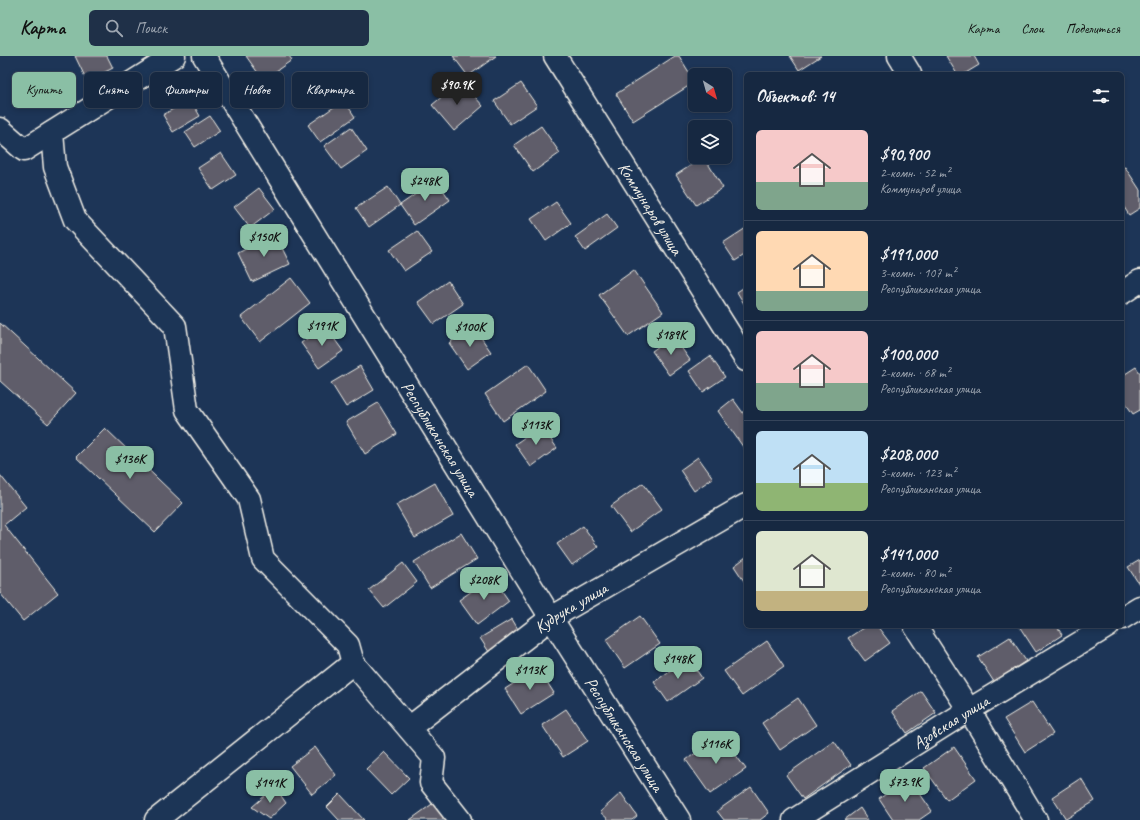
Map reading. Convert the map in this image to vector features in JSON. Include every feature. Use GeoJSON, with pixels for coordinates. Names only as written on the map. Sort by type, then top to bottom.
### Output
{"type":"FeatureCollection","features":[{"type":"Feature","properties":{"kind":"street"},"geometry":{"type":"LineString","coordinates":[[0,129],[24,150],[174,56]]}},
{"type":"Feature","properties":{"kind":"street","name":"Республиканская улица"},"geometry":{"type":"LineString","coordinates":[[204,56],[551,618],[679,820]]}},
{"type":"Feature","properties":{"kind":"street","name":"Коммунаров улица"},"geometry":{"type":"LineString","coordinates":[[555,56],[744,357]]}},
{"type":"Feature","properties":{"kind":"street"},"geometry":{"type":"LineString","coordinates":[[899,56],[909,72]]}},
{"type":"Feature","properties":{"kind":"street"},"geometry":{"type":"LineString","coordinates":[[52,133],[55,168],[75,220],[175,326],[186,410],[249,499],[263,559],[348,645],[353,663],[434,758],[431,783],[460,820]]}},
{"type":"Feature","properties":{"kind":"street"},"geometry":{"type":"LineString","coordinates":[[1124,292],[1140,281]]}},
{"type":"Feature","properties":{"kind":"street","name":"Кудрука улица"},"geometry":{"type":"LineString","coordinates":[[408,728],[551,618],[744,506]]}},
{"type":"Feature","properties":{"kind":"street"},"geometry":{"type":"LineString","coordinates":[[1124,617],[1140,607]]}},
{"type":"Feature","properties":{"kind":"street"},"geometry":{"type":"LineString","coordinates":[[916,628],[969,710],[1036,820]]}},
{"type":"Feature","properties":{"kind":"street","name":"Азовская улица"},"geometry":{"type":"LineString","coordinates":[[794,820],[969,710],[1105,628]]}},
{"type":"Feature","properties":{"kind":"street"},"geometry":{"type":"LineString","coordinates":[[163,818],[353,663]]}},
{"type":"Feature","properties":{"kind":"building"},"geometry":{"type":"Polygon","coordinates":[[[75,56],[107,56],[113,68],[105,72],[84,72],[84,75],[75,56]]]}},
{"type":"Feature","properties":{"kind":"building"},"geometry":{"type":"Polygon","coordinates":[[[246,56],[289,56],[292,60],[275,72],[257,72],[246,56]]]}},
{"type":"Feature","properties":{"kind":"building"},"geometry":{"type":"Polygon","coordinates":[[[453,56],[496,56],[468,76],[453,56]]]}},
{"type":"Feature","properties":{"kind":"building"},"geometry":{"type":"Polygon","coordinates":[[[675,56],[679,56],[688,71],[688,86],[633,121],[616,94],[675,56]]]}},
{"type":"Feature","properties":{"kind":"building"},"geometry":{"type":"Polygon","coordinates":[[[790,56],[821,56],[799,70],[790,56]]]}},
{"type":"Feature","properties":{"kind":"building"},"geometry":{"type":"Polygon","coordinates":[[[946,56],[974,56],[979,65],[967,72],[956,72],[946,56]]]}},
{"type":"Feature","properties":{"kind":"building"},"geometry":{"type":"Polygon","coordinates":[[[461,81],[483,106],[454,131],[432,105],[461,81]]]}},
{"type":"Feature","properties":{"kind":"building"},"geometry":{"type":"Polygon","coordinates":[[[521,83],[537,106],[510,124],[494,101],[521,83]]]}},
{"type":"Feature","properties":{"kind":"building"},"geometry":{"type":"Polygon","coordinates":[[[175,108],[195,108],[200,116],[173,132],[163,115],[175,108]]]}},
{"type":"Feature","properties":{"kind":"building"},"geometry":{"type":"Polygon","coordinates":[[[332,108],[349,108],[355,117],[320,142],[308,125],[332,108]]]}},
{"type":"Feature","properties":{"kind":"building"},"geometry":{"type":"Polygon","coordinates":[[[210,116],[220,131],[195,147],[185,132],[210,116]]]}},
{"type":"Feature","properties":{"kind":"building"},"geometry":{"type":"Polygon","coordinates":[[[541,126],[560,153],[533,172],[514,145],[541,126]]]}},
{"type":"Feature","properties":{"kind":"building"},"geometry":{"type":"Polygon","coordinates":[[[351,127],[367,151],[341,169],[324,146],[351,127]]]}},
{"type":"Feature","properties":{"kind":"building"},"geometry":{"type":"Polygon","coordinates":[[[221,153],[236,175],[213,190],[198,168],[221,153]]]}},
{"type":"Feature","properties":{"kind":"building"},"geometry":{"type":"Polygon","coordinates":[[[693,164],[708,164],[723,188],[696,205],[676,175],[693,164]]]}},
{"type":"Feature","properties":{"kind":"building"},"geometry":{"type":"Polygon","coordinates":[[[1124,167],[1140,190],[1140,208],[1129,215],[1124,207],[1124,167]]]}},
{"type":"Feature","properties":{"kind":"building"},"geometry":{"type":"Polygon","coordinates":[[[436,180],[450,200],[414,225],[400,205],[436,180]]]}},
{"type":"Feature","properties":{"kind":"building"},"geometry":{"type":"Polygon","coordinates":[[[388,187],[400,205],[369,227],[356,208],[388,187]]]}},
{"type":"Feature","properties":{"kind":"building"},"geometry":{"type":"Polygon","coordinates":[[[259,188],[275,209],[250,228],[234,207],[259,188]]]}},
{"type":"Feature","properties":{"kind":"building"},"geometry":{"type":"Polygon","coordinates":[[[556,202],[571,223],[546,241],[531,219],[556,202]]]}},
{"type":"Feature","properties":{"kind":"building"},"geometry":{"type":"Polygon","coordinates":[[[607,214],[617,228],[585,251],[575,237],[607,214]]]}},
{"type":"Feature","properties":{"kind":"building"},"geometry":{"type":"Polygon","coordinates":[[[744,229],[744,255],[735,261],[723,243],[744,229]]]}},
{"type":"Feature","properties":{"kind":"building"},"geometry":{"type":"Polygon","coordinates":[[[417,231],[432,252],[404,271],[389,250],[417,231]]]}},
{"type":"Feature","properties":{"kind":"building"},"geometry":{"type":"Polygon","coordinates":[[[275,234],[290,264],[252,282],[238,253],[275,234]]]}},
{"type":"Feature","properties":{"kind":"building"},"geometry":{"type":"Polygon","coordinates":[[[634,270],[663,312],[628,336],[599,295],[634,270]]]}},
{"type":"Feature","properties":{"kind":"building"},"geometry":{"type":"Polygon","coordinates":[[[291,278],[310,303],[260,342],[241,317],[291,278]]]}},
{"type":"Feature","properties":{"kind":"building"},"geometry":{"type":"Polygon","coordinates":[[[448,281],[463,304],[434,324],[418,302],[448,281]]]}},
{"type":"Feature","properties":{"kind":"building"},"geometry":{"type":"Polygon","coordinates":[[[744,287],[744,304],[737,292],[744,287]]]}},
{"type":"Feature","properties":{"kind":"building"},"geometry":{"type":"Polygon","coordinates":[[[0,323],[76,393],[48,424],[0,381],[0,323]]]}},
{"type":"Feature","properties":{"kind":"building"},"geometry":{"type":"Polygon","coordinates":[[[325,326],[343,351],[319,368],[301,343],[325,326]]]}},
{"type":"Feature","properties":{"kind":"building"},"geometry":{"type":"Polygon","coordinates":[[[473,326],[491,352],[467,369],[449,343],[473,326]]]}},
{"type":"Feature","properties":{"kind":"building"},"geometry":{"type":"Polygon","coordinates":[[[673,336],[690,360],[669,375],[652,351],[673,336]]]}},
{"type":"Feature","properties":{"kind":"building"},"geometry":{"type":"Polygon","coordinates":[[[710,356],[725,377],[703,392],[689,371],[710,356]]]}},
{"type":"Feature","properties":{"kind":"building"},"geometry":{"type":"Polygon","coordinates":[[[528,364],[546,391],[503,421],[485,394],[528,364]]]}},
{"type":"Feature","properties":{"kind":"building"},"geometry":{"type":"Polygon","coordinates":[[[360,366],[374,390],[346,407],[331,383],[360,366]]]}},
{"type":"Feature","properties":{"kind":"building"},"geometry":{"type":"Polygon","coordinates":[[[1136,367],[1140,373],[1140,410],[1133,414],[1124,401],[1124,375],[1136,367]]]}},
{"type":"Feature","properties":{"kind":"building"},"geometry":{"type":"Polygon","coordinates":[[[733,399],[744,414],[744,448],[718,411],[733,399]]]}},
{"type":"Feature","properties":{"kind":"building"},"geometry":{"type":"Polygon","coordinates":[[[378,403],[397,434],[365,454],[346,422],[378,403]]]}},
{"type":"Feature","properties":{"kind":"building"},"geometry":{"type":"Polygon","coordinates":[[[541,426],[557,448],[531,467],[515,444],[541,426]]]}},
{"type":"Feature","properties":{"kind":"building"},"geometry":{"type":"Polygon","coordinates":[[[105,428],[183,503],[155,532],[76,457],[105,428]]]}},
{"type":"Feature","properties":{"kind":"building"},"geometry":{"type":"Polygon","coordinates":[[[698,457],[713,478],[694,491],[680,470],[698,457]]]}},
{"type":"Feature","properties":{"kind":"building"},"geometry":{"type":"Polygon","coordinates":[[[0,475],[26,507],[4,525],[58,593],[23,621],[0,593],[0,475]]]}},
{"type":"Feature","properties":{"kind":"building"},"geometry":{"type":"Polygon","coordinates":[[[435,483],[453,516],[415,538],[396,505],[435,483]]]}},
{"type":"Feature","properties":{"kind":"building"},"geometry":{"type":"Polygon","coordinates":[[[643,483],[662,509],[630,532],[611,506],[643,483]]]}},
{"type":"Feature","properties":{"kind":"building"},"geometry":{"type":"Polygon","coordinates":[[[583,526],[598,547],[572,565],[557,544],[583,526]]]}},
{"type":"Feature","properties":{"kind":"building"},"geometry":{"type":"Polygon","coordinates":[[[461,533],[477,559],[430,588],[414,562],[461,533]]]}},
{"type":"Feature","properties":{"kind":"building"},"geometry":{"type":"Polygon","coordinates":[[[744,558],[744,581],[734,566],[744,558]]]}},
{"type":"Feature","properties":{"kind":"building"},"geometry":{"type":"Polygon","coordinates":[[[1140,560],[1140,584],[1139,584],[1128,567],[1140,560]]]}},
{"type":"Feature","properties":{"kind":"building"},"geometry":{"type":"Polygon","coordinates":[[[403,563],[417,582],[384,608],[369,590],[403,563]]]}},
{"type":"Feature","properties":{"kind":"building"},"geometry":{"type":"Polygon","coordinates":[[[492,577],[509,601],[477,625],[459,600],[492,577]]]}},
{"type":"Feature","properties":{"kind":"building"},"geometry":{"type":"Polygon","coordinates":[[[640,616],[660,644],[625,668],[606,640],[640,616]]]}},
{"type":"Feature","properties":{"kind":"building"},"geometry":{"type":"Polygon","coordinates":[[[512,619],[522,636],[491,655],[480,638],[512,619]]]}},
{"type":"Feature","properties":{"kind":"building"},"geometry":{"type":"Polygon","coordinates":[[[863,628],[879,628],[890,643],[865,661],[848,638],[863,628]]]}},
{"type":"Feature","properties":{"kind":"building"},"geometry":{"type":"Polygon","coordinates":[[[1020,628],[1058,628],[1062,635],[1036,652],[1020,628]]]}},
{"type":"Feature","properties":{"kind":"building"},"geometry":{"type":"Polygon","coordinates":[[[1010,637],[1026,661],[994,682],[978,657],[1010,637]]]}},
{"type":"Feature","properties":{"kind":"building"},"geometry":{"type":"Polygon","coordinates":[[[767,641],[784,666],[742,696],[724,671],[767,641]]]}},
{"type":"Feature","properties":{"kind":"building"},"geometry":{"type":"Polygon","coordinates":[[[688,658],[702,678],[668,702],[654,682],[688,658]]]}},
{"type":"Feature","properties":{"kind":"building"},"geometry":{"type":"Polygon","coordinates":[[[538,668],[554,693],[521,714],[505,689],[538,668]]]}},
{"type":"Feature","properties":{"kind":"building"},"geometry":{"type":"Polygon","coordinates":[[[921,691],[936,713],[907,733],[892,711],[921,691]]]}},
{"type":"Feature","properties":{"kind":"building"},"geometry":{"type":"Polygon","coordinates":[[[798,698],[816,725],[780,750],[762,723],[798,698]]]}},
{"type":"Feature","properties":{"kind":"building"},"geometry":{"type":"Polygon","coordinates":[[[1032,702],[1053,734],[1025,752],[1004,719],[1032,702]]]}},
{"type":"Feature","properties":{"kind":"building"},"geometry":{"type":"Polygon","coordinates":[[[566,709],[588,741],[563,757],[542,725],[566,709]]]}},
{"type":"Feature","properties":{"kind":"building"},"geometry":{"type":"Polygon","coordinates":[[[721,735],[746,769],[710,794],[686,760],[721,735]]]}},
{"type":"Feature","properties":{"kind":"building"},"geometry":{"type":"Polygon","coordinates":[[[834,741],[851,765],[803,799],[786,775],[834,741]]]}},
{"type":"Feature","properties":{"kind":"building"},"geometry":{"type":"Polygon","coordinates":[[[315,747],[336,775],[312,794],[290,766],[315,747]]]}},
{"type":"Feature","properties":{"kind":"building"},"geometry":{"type":"Polygon","coordinates":[[[954,747],[976,779],[947,800],[924,768],[954,747]]]}},
{"type":"Feature","properties":{"kind":"building"},"geometry":{"type":"Polygon","coordinates":[[[384,752],[409,778],[391,795],[366,769],[384,752]]]}},
{"type":"Feature","properties":{"kind":"building"},"geometry":{"type":"Polygon","coordinates":[[[909,778],[932,811],[919,820],[893,820],[879,799],[909,778]]]}},
{"type":"Feature","properties":{"kind":"building"},"geometry":{"type":"Polygon","coordinates":[[[1081,778],[1095,801],[1066,819],[1052,797],[1081,778]]]}},
{"type":"Feature","properties":{"kind":"building"},"geometry":{"type":"Polygon","coordinates":[[[275,787],[286,803],[269,819],[252,807],[275,787]]]}},
{"type":"Feature","properties":{"kind":"building"},"geometry":{"type":"Polygon","coordinates":[[[751,787],[769,813],[760,820],[724,820],[717,811],[751,787]]]}},
{"type":"Feature","properties":{"kind":"building"},"geometry":{"type":"Polygon","coordinates":[[[621,793],[637,816],[632,820],[609,820],[600,812],[621,793]]]}},
{"type":"Feature","properties":{"kind":"building"},"geometry":{"type":"Polygon","coordinates":[[[340,794],[364,820],[339,820],[327,807],[340,794]]]}},
{"type":"Feature","properties":{"kind":"building"},"geometry":{"type":"Polygon","coordinates":[[[435,802],[448,820],[410,820],[435,802]]]}},
{"type":"Feature","properties":{"kind":"building"},"geometry":{"type":"Polygon","coordinates":[[[860,808],[868,820],[844,820],[860,808]]]}}]}
